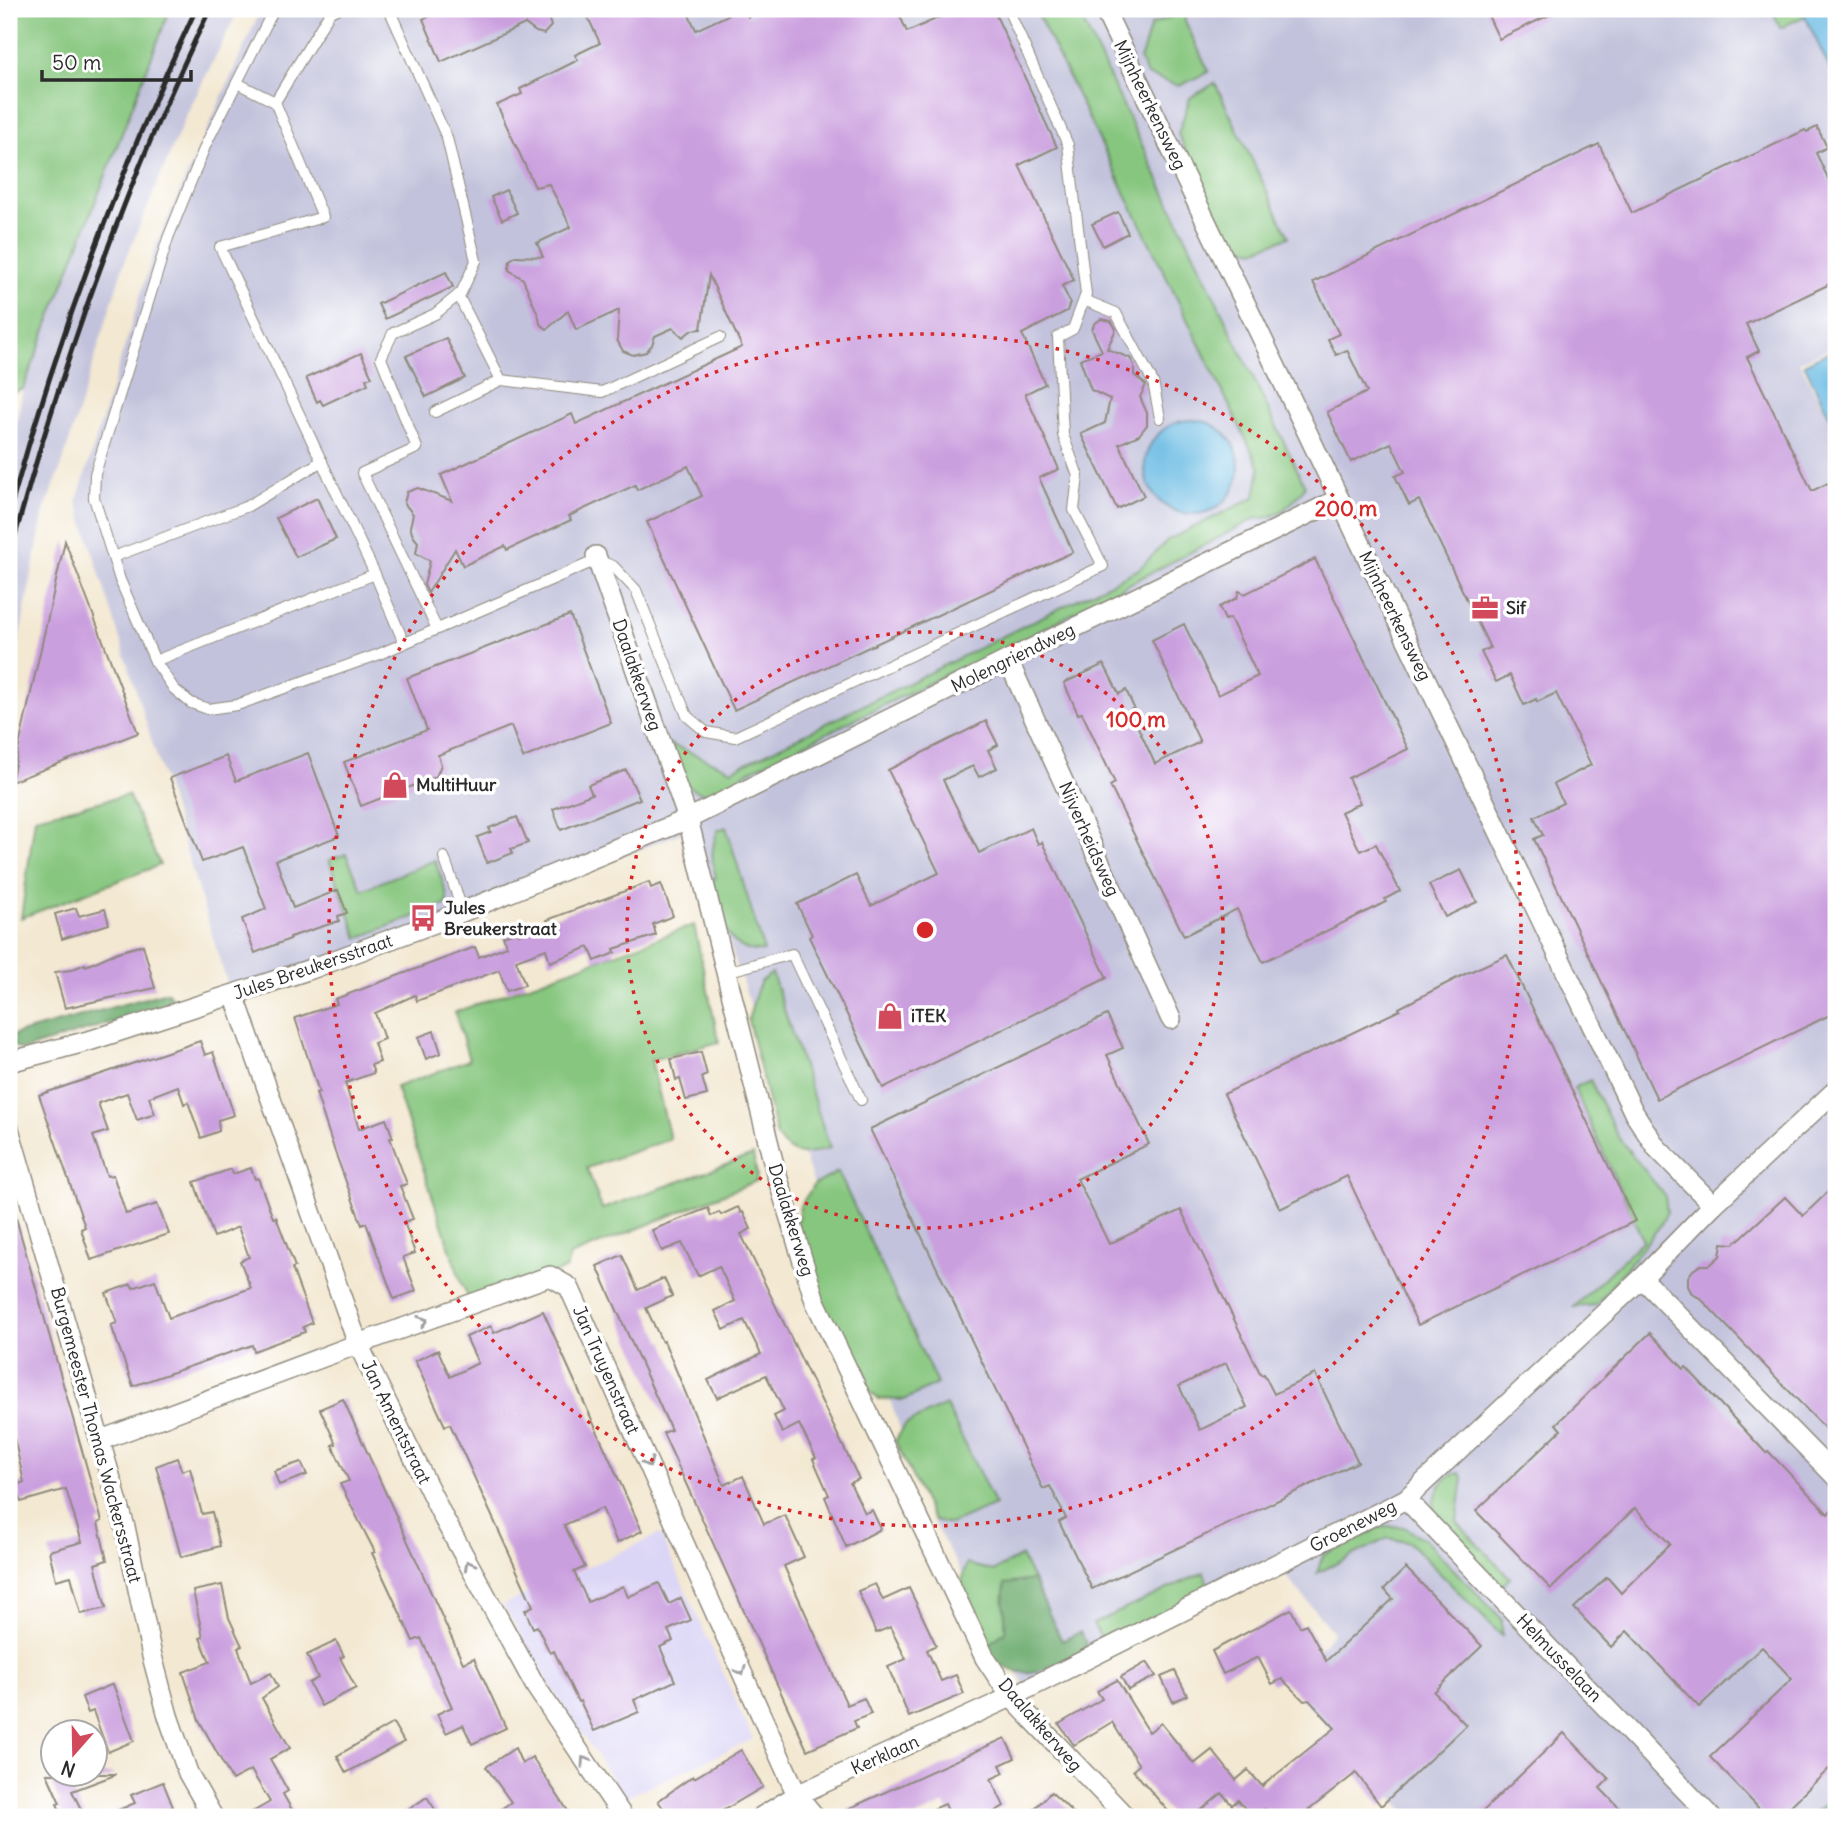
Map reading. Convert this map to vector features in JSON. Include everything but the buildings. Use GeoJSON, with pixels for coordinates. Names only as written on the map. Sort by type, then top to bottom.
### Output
{"type":"FeatureCollection","features":[{"type":"Feature","properties":{"kind":"street","name":"Mijnheerkensweg"},"geometry":{"type":"LineString","coordinates":[[1104,9],[1634,1113],[1656,1147],[1713,1205]]}},
{"type":"Feature","properties":{"kind":"street","name":"Molengriendweg"},"geometry":{"type":"LineString","coordinates":[[688,820],[1339,499]]}},
{"type":"Feature","properties":{"kind":"street","name":"Daalakkerweg"},"geometry":{"type":"LineString","coordinates":[[596,557],[688,820],[775,1169],[815,1301],[985,1658],[1011,1697],[1126,1817]]}},
{"type":"Feature","properties":{"kind":"street","name":"Nijverheidsweg"},"geometry":{"type":"LineString","coordinates":[[1008,660],[1171,1019]]}},
{"type":"Feature","properties":{"kind":"street","name":"Jules Breukersstraat"},"geometry":{"type":"LineString","coordinates":[[9,1062],[92,1040],[234,995],[463,912],[688,820]]}},
{"type":"Feature","properties":{"kind":"street","name":"Jan Amentstraat"},"geometry":{"type":"LineString","coordinates":[[234,995],[358,1344],[444,1519],[536,1687],[623,1817]]}},
{"type":"Feature","properties":{"kind":"street","name":"Groeneweg"},"geometry":{"type":"LineString","coordinates":[[1011,1697],[1406,1499],[1642,1278],[1713,1205],[1836,1090]]}},
{"type":"Feature","properties":{"kind":"street","name":"Burgemeester Thomas Wackersstraat"},"geometry":{"type":"LineString","coordinates":[[9,1129],[125,1527],[152,1656],[168,1716],[188,1773],[213,1817]]}},
{"type":"Feature","properties":{"kind":"street","name":"Jan Truyenstraat"},"geometry":{"type":"LineString","coordinates":[[100,1440],[550,1276],[569,1287],[797,1794],[815,1817]]}},
{"type":"Feature","properties":{"kind":"street"},"geometry":{"type":"LineString","coordinates":[[1642,1278],[1836,1477]]}},
{"type":"Feature","properties":{"kind":"street","name":"Helmusselaan"},"geometry":{"type":"LineString","coordinates":[[1406,1499],[1711,1817]]}},
{"type":"Feature","properties":{"kind":"street","name":"Kerklaan"},"geometry":{"type":"LineString","coordinates":[[761,1817],[797,1794],[1011,1697]]}},
{"type":"Feature","properties":{"kind":"lane"},"geometry":{"type":"LineString","coordinates":[[274,9],[206,144],[168,238],[95,474],[94,498],[120,580],[155,661],[174,689],[191,703],[208,709],[237,705],[404,643],[596,557],[613,566],[636,590],[687,716],[706,732],[735,737],[1102,566],[1074,510],[1078,476],[1063,435],[1058,337],[1073,329],[1086,294],[1068,145],[1007,9]]}},
{"type":"Feature","properties":{"kind":"lane"},"geometry":{"type":"LineString","coordinates":[[275,102],[334,9]]}},
{"type":"Feature","properties":{"kind":"lane"},"geometry":{"type":"LineString","coordinates":[[389,9],[447,138],[476,261],[458,295],[435,314],[393,332],[381,358],[417,449],[362,473],[437,629]]}},
{"type":"Feature","properties":{"kind":"lane"},"geometry":{"type":"LineString","coordinates":[[237,83],[275,102],[323,217],[220,247],[376,574],[404,643]]}},
{"type":"Feature","properties":{"kind":"lane"},"geometry":{"type":"LineString","coordinates":[[458,295],[501,380]]}},
{"type":"Feature","properties":{"kind":"lane"},"geometry":{"type":"LineString","coordinates":[[1084,300],[1116,313],[1153,382],[1160,418]]}},
{"type":"Feature","properties":{"kind":"lane"},"geometry":{"type":"LineString","coordinates":[[435,412],[501,380],[602,392],[720,337]]}},
{"type":"Feature","properties":{"kind":"lane"},"geometry":{"type":"LineString","coordinates":[[113,557],[248,506],[322,461]]}},
{"type":"Feature","properties":{"kind":"lane"},"geometry":{"type":"LineString","coordinates":[[155,661],[376,574]]}},
{"type":"Feature","properties":{"kind":"lane"},"geometry":{"type":"LineString","coordinates":[[444,857],[463,912]]}},
{"type":"Feature","properties":{"kind":"lane"},"geometry":{"type":"LineString","coordinates":[[726,972],[792,954],[861,1100]]}},
{"type":"Feature","properties":{"kind":"shaded area"},"geometry":{"type":"Polygon","coordinates":[[[170,9],[239,9],[185,118],[124,263],[61,468],[44,511],[9,693],[9,463],[23,389],[170,9]]]}},
{"type":"Feature","properties":{"kind":"shaded area"},"geometry":{"type":"Polygon","coordinates":[[[261,9],[1802,9],[1836,82],[1836,345],[1799,362],[1836,432],[1836,1817],[1410,1817],[1290,1685],[1333,1632],[1271,1558],[1024,1684],[933,1522],[689,830],[234,1005],[77,501],[156,245],[261,9]]]}},
{"type":"Feature","properties":{"kind":"shaded area"},"geometry":{"type":"Polygon","coordinates":[[[660,1534],[753,1739],[625,1798],[552,1689],[503,1605],[660,1534]]]}},
{"type":"Feature","properties":{"kind":"green space"},"geometry":{"type":"Polygon","coordinates":[[[9,9],[170,9],[23,389],[9,394],[9,9]]]}},
{"type":"Feature","properties":{"kind":"green space"},"geometry":{"type":"Polygon","coordinates":[[[1035,9],[1077,9],[1305,486],[1290,504],[1271,517],[1256,518],[995,654],[976,669],[953,671],[743,774],[733,790],[711,794],[697,791],[680,777],[670,744],[732,770],[1139,569],[1168,540],[1255,497],[1260,468],[1035,9]]]}},
{"type":"Feature","properties":{"kind":"green space"},"geometry":{"type":"Polygon","coordinates":[[[1772,9],[1802,9],[1805,16],[1780,28],[1772,9]]]}},
{"type":"Feature","properties":{"kind":"green space"},"geometry":{"type":"Polygon","coordinates":[[[1185,11],[1185,21],[1209,72],[1179,86],[1147,75],[1140,60],[1151,25],[1185,11]]]}},
{"type":"Feature","properties":{"kind":"green space"},"geometry":{"type":"Polygon","coordinates":[[[1215,83],[1289,237],[1254,250],[1231,243],[1178,134],[1190,98],[1215,83]]]}},
{"type":"Feature","properties":{"kind":"green space"},"geometry":{"type":"Polygon","coordinates":[[[128,795],[160,865],[21,918],[35,817],[128,795]]]}},
{"type":"Feature","properties":{"kind":"green space"},"geometry":{"type":"Polygon","coordinates":[[[726,827],[764,951],[739,946],[731,938],[720,916],[712,879],[716,878],[712,854],[718,830],[726,827]]]}},
{"type":"Feature","properties":{"kind":"green space"},"geometry":{"type":"Polygon","coordinates":[[[346,854],[362,890],[435,860],[447,895],[447,904],[358,938],[329,860],[346,854]]]}},
{"type":"Feature","properties":{"kind":"green space"},"geometry":{"type":"Polygon","coordinates":[[[694,925],[719,1042],[651,1060],[670,1139],[587,1168],[602,1209],[753,1155],[756,1181],[570,1256],[566,1269],[471,1303],[461,1282],[396,1087],[469,1060],[455,1012],[694,925]]]}},
{"type":"Feature","properties":{"kind":"green space"},"geometry":{"type":"Polygon","coordinates":[[[772,973],[830,1148],[813,1153],[794,1153],[777,1137],[748,1020],[761,981],[772,973]]]}},
{"type":"Feature","properties":{"kind":"green space"},"geometry":{"type":"Polygon","coordinates":[[[167,992],[176,1003],[26,1049],[19,1049],[9,1043],[9,1036],[167,992]]]}},
{"type":"Feature","properties":{"kind":"green space"},"geometry":{"type":"Polygon","coordinates":[[[1590,1080],[1618,1137],[1665,1196],[1667,1212],[1660,1226],[1596,1305],[1574,1307],[1643,1240],[1574,1088],[1590,1080]]]}},
{"type":"Feature","properties":{"kind":"green space"},"geometry":{"type":"Polygon","coordinates":[[[838,1172],[937,1384],[904,1400],[878,1399],[861,1384],[818,1294],[797,1225],[800,1206],[814,1185],[838,1172]]]}},
{"type":"Feature","properties":{"kind":"green space"},"geometry":{"type":"Polygon","coordinates":[[[946,1405],[995,1505],[950,1524],[933,1520],[895,1441],[906,1424],[946,1405]]]}},
{"type":"Feature","properties":{"kind":"green space"},"geometry":{"type":"Polygon","coordinates":[[[1459,1473],[1463,1478],[1457,1522],[1510,1578],[1503,1585],[1496,1583],[1461,1548],[1443,1527],[1434,1511],[1434,1500],[1440,1487],[1449,1476],[1459,1473]]]}},
{"type":"Feature","properties":{"kind":"green space"},"geometry":{"type":"Polygon","coordinates":[[[1404,1527],[1424,1539],[1502,1619],[1502,1636],[1410,1543],[1388,1538],[1317,1573],[1323,1555],[1378,1528],[1404,1527]]]}},
{"type":"Feature","properties":{"kind":"green space"},"geometry":{"type":"Polygon","coordinates":[[[1021,1556],[1033,1580],[1005,1585],[1005,1632],[986,1646],[961,1591],[967,1564],[994,1571],[1021,1556]]]}},
{"type":"Feature","properties":{"kind":"green space"},"geometry":{"type":"Polygon","coordinates":[[[1204,1572],[1207,1582],[1205,1591],[1107,1640],[1100,1636],[1093,1624],[1204,1572]]]}},
{"type":"Feature","properties":{"kind":"green space"},"geometry":{"type":"Polygon","coordinates":[[[1033,1580],[1062,1641],[1080,1632],[1087,1643],[1084,1652],[1058,1664],[1032,1672],[1019,1672],[996,1660],[986,1646],[1005,1632],[1005,1584],[1033,1580]]]}},
{"type":"Feature","properties":{"kind":"green space"},"geometry":{"type":"Polygon","coordinates":[[[1836,1791],[1836,1817],[1812,1817],[1836,1791]]]}},
{"type":"Feature","properties":{"kind":"water"},"geometry":{"type":"Polygon","coordinates":[[[1802,9],[1836,9],[1836,82],[1805,16],[1802,9]]]}},
{"type":"Feature","properties":{"kind":"water"},"geometry":{"type":"Polygon","coordinates":[[[1836,348],[1836,430],[1804,364],[1836,348]]]}},
{"type":"Feature","properties":{"kind":"water"},"geometry":{"type":"Polygon","coordinates":[[[1192,420],[1210,423],[1226,433],[1236,449],[1239,467],[1236,485],[1226,501],[1210,511],[1192,514],[1174,511],[1158,501],[1148,485],[1145,467],[1148,449],[1158,433],[1174,423],[1192,420]]]}},
{"type":"Feature","properties":{"kind":"railway"},"geometry":{"type":"LineString","coordinates":[[9,513],[48,384],[92,257],[141,132],[196,9]]}},
{"type":"Feature","properties":{"kind":"railway"},"geometry":{"type":"LineString","coordinates":[[9,558],[50,417],[96,279],[149,142],[210,9]]}},
{"type":"Feature","properties":{"kind":"place","name":"Sif"},"geometry":{"type":"Point","coordinates":[1485,608]}},
{"type":"Feature","properties":{"kind":"place","name":"MultiHuur"},"geometry":{"type":"Point","coordinates":[395,785]}},
{"type":"Feature","properties":{"kind":"place","name":"Jules Breukerstraat"},"geometry":{"type":"Point","coordinates":[423,918]}},
{"type":"Feature","properties":{"kind":"place","name":"iTEK"},"geometry":{"type":"Point","coordinates":[890,1016]}}]}
